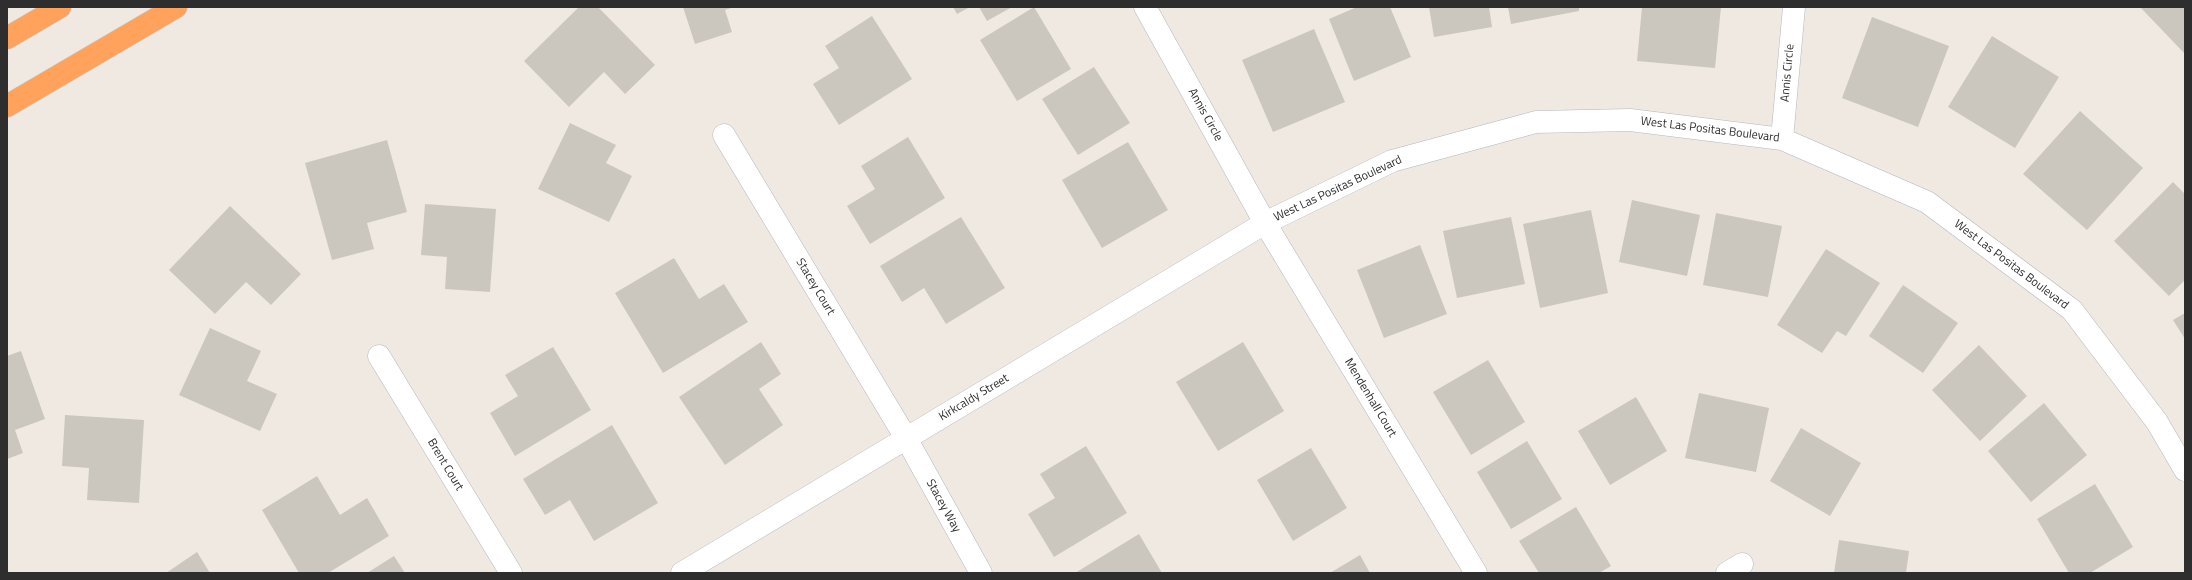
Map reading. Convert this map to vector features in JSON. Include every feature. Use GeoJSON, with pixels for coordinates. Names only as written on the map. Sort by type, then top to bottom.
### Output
{"type":"FeatureCollection","features":[{"type":"Feature","properties":{"kind":"highway"},"geometry":{"type":"LineString","coordinates":[[7,38],[60,7]]}},
{"type":"Feature","properties":{"kind":"highway"},"geometry":{"type":"LineString","coordinates":[[7,106],[176,7]]}},
{"type":"Feature","properties":{"kind":"street","name":"Annis Circle"},"geometry":{"type":"LineString","coordinates":[[1145,7],[1265,223]]}},
{"type":"Feature","properties":{"kind":"street","name":"Annis Circle"},"geometry":{"type":"LineString","coordinates":[[1782,139],[1794,7]]}},
{"type":"Feature","properties":{"kind":"street","name":"West Las Positas Boulevard"},"geometry":{"type":"LineString","coordinates":[[1265,223],[1392,161],[1536,122],[1630,120],[1782,139],[1927,202],[2072,310],[2157,422],[2185,470]]}},
{"type":"Feature","properties":{"kind":"street","name":"Stacey Court"},"geometry":{"type":"LineString","coordinates":[[724,135],[906,438]]}},
{"type":"Feature","properties":{"kind":"street","name":"Kirkcaldy Street"},"geometry":{"type":"LineString","coordinates":[[682,573],[1265,223]]}},
{"type":"Feature","properties":{"kind":"street","name":"Mendenhall Court"},"geometry":{"type":"LineString","coordinates":[[1265,223],[1476,573]]}},
{"type":"Feature","properties":{"kind":"street","name":"Brent Court"},"geometry":{"type":"LineString","coordinates":[[379,356],[511,573]]}},
{"type":"Feature","properties":{"kind":"street","name":"Stacey Way"},"geometry":{"type":"LineString","coordinates":[[906,438],[980,573]]}},
{"type":"Feature","properties":{"kind":"building"},"geometry":{"type":"Polygon","coordinates":[[[579,7],[598,7],[655,65],[625,94],[604,72],[569,107],[524,61],[579,7]]]}},
{"type":"Feature","properties":{"kind":"building"},"geometry":{"type":"Polygon","coordinates":[[[683,7],[734,7],[725,10],[732,32],[695,44],[683,7]]]}},
{"type":"Feature","properties":{"kind":"building"},"geometry":{"type":"Polygon","coordinates":[[[953,7],[970,7],[957,14],[953,7]]]}},
{"type":"Feature","properties":{"kind":"building"},"geometry":{"type":"Polygon","coordinates":[[[979,7],[1012,7],[987,21],[979,7]]]}},
{"type":"Feature","properties":{"kind":"building"},"geometry":{"type":"Polygon","coordinates":[[[1034,7],[1071,69],[1017,101],[980,40],[1034,7]]]}},
{"type":"Feature","properties":{"kind":"building"},"geometry":{"type":"Polygon","coordinates":[[[1357,7],[1390,7],[1411,57],[1354,81],[1329,19],[1357,7]]]}},
{"type":"Feature","properties":{"kind":"building"},"geometry":{"type":"Polygon","coordinates":[[[1429,7],[1489,7],[1492,27],[1434,37],[1429,7]]]}},
{"type":"Feature","properties":{"kind":"building"},"geometry":{"type":"Polygon","coordinates":[[[1508,7],[1579,7],[1579,11],[1511,24],[1508,7]]]}},
{"type":"Feature","properties":{"kind":"building"},"geometry":{"type":"Polygon","coordinates":[[[1642,7],[1721,7],[1715,68],[1637,61],[1642,7]]]}},
{"type":"Feature","properties":{"kind":"building"},"geometry":{"type":"Polygon","coordinates":[[[2140,7],[2185,7],[2185,54],[2140,7]]]}},
{"type":"Feature","properties":{"kind":"building"},"geometry":{"type":"Polygon","coordinates":[[[872,16],[912,79],[839,125],[813,84],[839,68],[825,46],[872,16]]]}},
{"type":"Feature","properties":{"kind":"building"},"geometry":{"type":"Polygon","coordinates":[[[1872,17],[1949,46],[1918,127],[1842,98],[1872,17]]]}},
{"type":"Feature","properties":{"kind":"building"},"geometry":{"type":"Polygon","coordinates":[[[1314,29],[1345,102],[1273,132],[1242,60],[1314,29]]]}},
{"type":"Feature","properties":{"kind":"building"},"geometry":{"type":"Polygon","coordinates":[[[1992,36],[2059,77],[2015,148],[1948,107],[1992,36]]]}},
{"type":"Feature","properties":{"kind":"building"},"geometry":{"type":"Polygon","coordinates":[[[1094,67],[1130,123],[1078,155],[1042,99],[1094,67]]]}},
{"type":"Feature","properties":{"kind":"building"},"geometry":{"type":"Polygon","coordinates":[[[2080,111],[2143,168],[2087,230],[2023,174],[2080,111]]]}},
{"type":"Feature","properties":{"kind":"building"},"geometry":{"type":"Polygon","coordinates":[[[570,123],[616,145],[606,163],[632,176],[609,222],[538,189],[570,123]]]}},
{"type":"Feature","properties":{"kind":"building"},"geometry":{"type":"Polygon","coordinates":[[[908,137],[945,198],[870,244],[847,206],[875,189],[861,166],[908,137]]]}},
{"type":"Feature","properties":{"kind":"building"},"geometry":{"type":"Polygon","coordinates":[[[387,140],[407,212],[367,223],[374,249],[332,260],[305,163],[387,140]]]}},
{"type":"Feature","properties":{"kind":"building"},"geometry":{"type":"Polygon","coordinates":[[[1128,142],[1168,210],[1102,248],[1062,180],[1128,142]]]}},
{"type":"Feature","properties":{"kind":"building"},"geometry":{"type":"Polygon","coordinates":[[[2173,182],[2185,194],[2185,280],[2169,296],[2114,241],[2173,182]]]}},
{"type":"Feature","properties":{"kind":"building"},"geometry":{"type":"Polygon","coordinates":[[[1632,200],[1700,215],[1687,276],[1619,262],[1632,200]]]}},
{"type":"Feature","properties":{"kind":"building"},"geometry":{"type":"Polygon","coordinates":[[[425,204],[496,209],[490,292],[445,289],[447,257],[421,255],[425,204]]]}},
{"type":"Feature","properties":{"kind":"building"},"geometry":{"type":"Polygon","coordinates":[[[230,206],[301,274],[271,305],[246,282],[215,314],[169,270],[230,206]]]}},
{"type":"Feature","properties":{"kind":"building"},"geometry":{"type":"Polygon","coordinates":[[[1591,210],[1608,293],[1540,308],[1523,224],[1591,210]]]}},
{"type":"Feature","properties":{"kind":"building"},"geometry":{"type":"Polygon","coordinates":[[[1716,213],[1782,226],[1768,297],[1703,285],[1716,213]]]}},
{"type":"Feature","properties":{"kind":"building"},"geometry":{"type":"Polygon","coordinates":[[[961,217],[1005,288],[946,324],[924,288],[902,302],[880,266],[961,217]]]}},
{"type":"Feature","properties":{"kind":"building"},"geometry":{"type":"Polygon","coordinates":[[[1511,217],[1525,284],[1457,298],[1443,231],[1511,217]]]}},
{"type":"Feature","properties":{"kind":"building"},"geometry":{"type":"Polygon","coordinates":[[[1420,245],[1447,314],[1384,338],[1357,270],[1420,245]]]}},
{"type":"Feature","properties":{"kind":"building"},"geometry":{"type":"Polygon","coordinates":[[[1826,249],[1880,283],[1846,336],[1837,331],[1822,353],[1777,325],[1826,249]]]}},
{"type":"Feature","properties":{"kind":"building"},"geometry":{"type":"Polygon","coordinates":[[[674,258],[699,299],[724,284],[748,322],[663,373],[615,293],[674,258]]]}},
{"type":"Feature","properties":{"kind":"building"},"geometry":{"type":"Polygon","coordinates":[[[1903,285],[1958,323],[1923,373],[1869,336],[1903,285]]]}},
{"type":"Feature","properties":{"kind":"building"},"geometry":{"type":"Polygon","coordinates":[[[2185,313],[2185,339],[2173,320],[2185,313]]]}},
{"type":"Feature","properties":{"kind":"building"},"geometry":{"type":"Polygon","coordinates":[[[210,328],[261,351],[247,381],[277,394],[260,431],[179,395],[210,328]]]}},
{"type":"Feature","properties":{"kind":"building"},"geometry":{"type":"Polygon","coordinates":[[[761,342],[781,374],[759,389],[783,425],[725,465],[679,397],[761,342]]]}},
{"type":"Feature","properties":{"kind":"building"},"geometry":{"type":"Polygon","coordinates":[[[1243,342],[1284,411],[1218,451],[1176,382],[1243,342]]]}},
{"type":"Feature","properties":{"kind":"building"},"geometry":{"type":"Polygon","coordinates":[[[1979,345],[2027,396],[1980,441],[1932,390],[1979,345]]]}},
{"type":"Feature","properties":{"kind":"building"},"geometry":{"type":"Polygon","coordinates":[[[553,347],[591,410],[515,456],[490,413],[518,396],[505,375],[553,347]]]}},
{"type":"Feature","properties":{"kind":"building"},"geometry":{"type":"Polygon","coordinates":[[[21,351],[45,419],[15,430],[23,453],[7,459],[7,356],[21,351]]]}},
{"type":"Feature","properties":{"kind":"building"},"geometry":{"type":"Polygon","coordinates":[[[1488,360],[1525,422],[1471,455],[1433,392],[1488,360]]]}},
{"type":"Feature","properties":{"kind":"building"},"geometry":{"type":"Polygon","coordinates":[[[1699,393],[1769,408],[1756,472],[1685,458],[1699,393]]]}},
{"type":"Feature","properties":{"kind":"building"},"geometry":{"type":"Polygon","coordinates":[[[1636,397],[1667,451],[1610,485],[1578,431],[1636,397]]]}},
{"type":"Feature","properties":{"kind":"building"},"geometry":{"type":"Polygon","coordinates":[[[2044,403],[2087,455],[2031,502],[1988,451],[2044,403]]]}},
{"type":"Feature","properties":{"kind":"building"},"geometry":{"type":"Polygon","coordinates":[[[65,415],[144,420],[139,503],[87,500],[89,468],[62,466],[65,415]]]}},
{"type":"Feature","properties":{"kind":"building"},"geometry":{"type":"Polygon","coordinates":[[[612,425],[658,503],[594,541],[570,500],[545,515],[523,479],[612,425]]]}},
{"type":"Feature","properties":{"kind":"building"},"geometry":{"type":"Polygon","coordinates":[[[1801,428],[1861,463],[1830,516],[1770,481],[1801,428]]]}},
{"type":"Feature","properties":{"kind":"building"},"geometry":{"type":"Polygon","coordinates":[[[1527,441],[1562,499],[1511,529],[1477,472],[1527,441]]]}},
{"type":"Feature","properties":{"kind":"building"},"geometry":{"type":"Polygon","coordinates":[[[1086,446],[1127,513],[1054,557],[1028,514],[1055,498],[1040,474],[1086,446]]]}},
{"type":"Feature","properties":{"kind":"building"},"geometry":{"type":"Polygon","coordinates":[[[1311,448],[1347,508],[1293,541],[1257,480],[1311,448]]]}},
{"type":"Feature","properties":{"kind":"building"},"geometry":{"type":"Polygon","coordinates":[[[317,476],[340,515],[367,498],[389,536],[328,573],[299,573],[262,510],[317,476]]]}},
{"type":"Feature","properties":{"kind":"building"},"geometry":{"type":"Polygon","coordinates":[[[2095,484],[2133,547],[2090,573],[2069,573],[2037,519],[2095,484]]]}},
{"type":"Feature","properties":{"kind":"building"},"geometry":{"type":"Polygon","coordinates":[[[1576,507],[1611,566],[1599,573],[1539,573],[1519,541],[1576,507]]]}},
{"type":"Feature","properties":{"kind":"building"},"geometry":{"type":"Polygon","coordinates":[[[1139,534],[1162,573],[1075,573],[1139,534]]]}},
{"type":"Feature","properties":{"kind":"building"},"geometry":{"type":"Polygon","coordinates":[[[1839,540],[1909,551],[1906,573],[1834,573],[1839,540]]]}},
{"type":"Feature","properties":{"kind":"building"},"geometry":{"type":"Polygon","coordinates":[[[197,552],[210,573],[166,573],[197,552]]]}},
{"type":"Feature","properties":{"kind":"building"},"geometry":{"type":"Polygon","coordinates":[[[1360,555],[1370,573],[1330,573],[1360,555]]]}},
{"type":"Feature","properties":{"kind":"building"},"geometry":{"type":"Polygon","coordinates":[[[394,556],[405,573],[367,573],[394,556]]]}}]}
